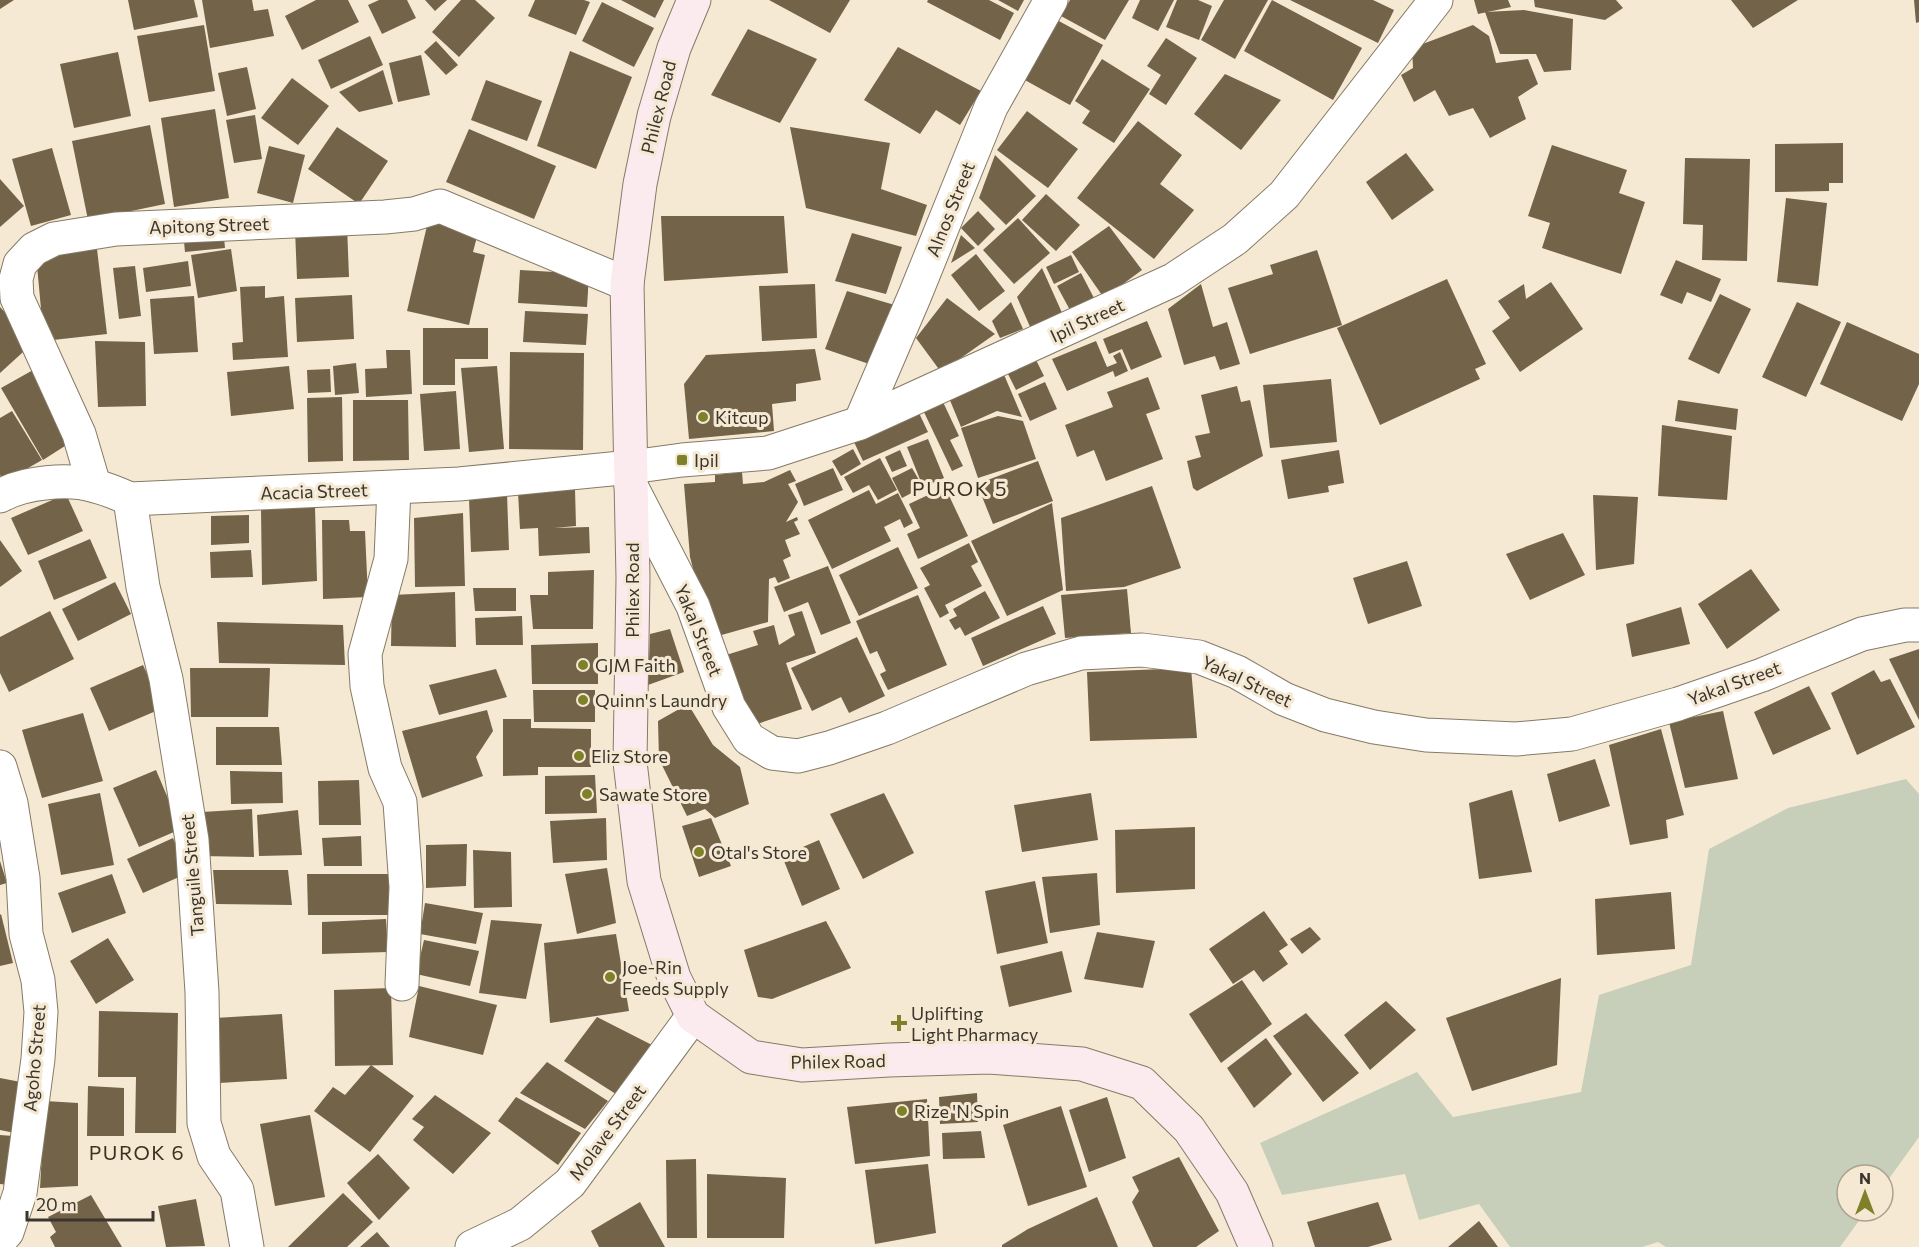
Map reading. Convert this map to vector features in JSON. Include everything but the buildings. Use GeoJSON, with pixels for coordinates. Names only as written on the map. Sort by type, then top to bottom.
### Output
{"type":"FeatureCollection","features":[{"type":"Feature","properties":{"kind":"street","name":"Philex Road"},"geometry":{"type":"LineString","coordinates":[[694,0],[674,48],[654,116],[640,184],[627,284],[633,578],[630,762],[644,881],[674,978],[693,1016],[751,1057],[802,1065],[989,1057],[1082,1064],[1142,1083],[1189,1129],[1232,1192],[1256,1247]]}},
{"type":"Feature","properties":{"kind":"street","name":"Alnos Street"},"geometry":{"type":"LineString","coordinates":[[860,423],[992,107],[1051,0]]}},
{"type":"Feature","properties":{"kind":"street","name":"Ipil Street"},"geometry":{"type":"LineString","coordinates":[[632,476],[682,460],[768,453],[860,423],[1173,280],[1235,239],[1284,195],[1436,0]]}},
{"type":"Feature","properties":{"kind":"street","name":"Apitong Street"},"geometry":{"type":"LineString","coordinates":[[94,485],[79,434],[18,297],[16,279],[20,264],[34,249],[54,239],[116,229],[386,217],[414,214],[440,206],[627,284]]}},
{"type":"Feature","properties":{"kind":"street","name":"Acacia Street"},"geometry":{"type":"LineString","coordinates":[[0,496],[8,491],[54,482],[94,485],[130,499],[632,476]]}},
{"type":"Feature","properties":{"kind":"street","name":"Yakal Street"},"geometry":{"type":"LineString","coordinates":[[632,476],[693,606],[729,707],[749,739],[772,753],[798,756],[829,748],[887,728],[1026,669],[1081,653],[1142,650],[1199,657],[1237,672],[1284,699],[1325,716],[1374,727],[1426,735],[1516,739],[1572,734],[1678,704],[1762,675],[1862,634],[1905,625],[1919,625]]}},
{"type":"Feature","properties":{"kind":"street"},"geometry":{"type":"LineString","coordinates":[[394,488],[391,559],[365,654],[367,686],[385,768],[400,802],[406,887],[402,984]]}},
{"type":"Feature","properties":{"kind":"street","name":"Tanguile Street"},"geometry":{"type":"LineString","coordinates":[[130,499],[144,587],[166,679],[192,840],[202,992],[204,1123],[214,1156],[237,1190],[247,1247]]}},
{"type":"Feature","properties":{"kind":"street","name":"Agoho Street"},"geometry":{"type":"LineString","coordinates":[[0,767],[11,803],[23,878],[26,933],[38,980],[41,1012],[38,1059],[20,1193],[7,1232],[0,1240]]}},
{"type":"Feature","properties":{"kind":"street","name":"Molave Street"},"geometry":{"type":"LineString","coordinates":[[472,1247],[519,1235],[570,1183],[693,1016]]}},
{"type":"Feature","properties":{"kind":"green space"},"geometry":{"type":"Polygon","coordinates":[[[1906,779],[1919,794],[1919,1137],[1895,1170],[1895,1163],[1835,1163],[1835,1223],[1857,1223],[1840,1247],[1666,1247],[1658,1242],[1642,1247],[1510,1247],[1479,1204],[1419,1220],[1405,1174],[1282,1195],[1260,1143],[1417,1072],[1453,1117],[1581,1092],[1599,995],[1691,965],[1709,849],[1788,808],[1906,779]]]}},
{"type":"Feature","properties":{"kind":"place","name":"Kitcup"},"geometry":{"type":"Point","coordinates":[703,417]}},
{"type":"Feature","properties":{"kind":"place","name":"Ipil"},"geometry":{"type":"Point","coordinates":[682,460]}},
{"type":"Feature","properties":{"kind":"place","name":"GJM Faith"},"geometry":{"type":"Point","coordinates":[583,665]}},
{"type":"Feature","properties":{"kind":"place","name":"Quinn's Laundry"},"geometry":{"type":"Point","coordinates":[583,700]}},
{"type":"Feature","properties":{"kind":"place","name":"Eliz Store"},"geometry":{"type":"Point","coordinates":[579,756]}},
{"type":"Feature","properties":{"kind":"place","name":"Sawate Store"},"geometry":{"type":"Point","coordinates":[587,794]}},
{"type":"Feature","properties":{"kind":"place","name":"Otal's Store"},"geometry":{"type":"Point","coordinates":[699,852]}},
{"type":"Feature","properties":{"kind":"place","name":"Joe-Rin Feeds Supply"},"geometry":{"type":"Point","coordinates":[610,977]}},
{"type":"Feature","properties":{"kind":"place","name":"Uplifting Light Pharmacy"},"geometry":{"type":"Point","coordinates":[899,1023]}},
{"type":"Feature","properties":{"kind":"place","name":"Rize 'N Spin"},"geometry":{"type":"Point","coordinates":[902,1111]}},
{"type":"Feature","properties":{"kind":"district","name":"PUROK 5"},"geometry":{"type":"Point","coordinates":[960,488]}},
{"type":"Feature","properties":{"kind":"district","name":"PUROK 6"},"geometry":{"type":"Point","coordinates":[137,1152]}}]}
